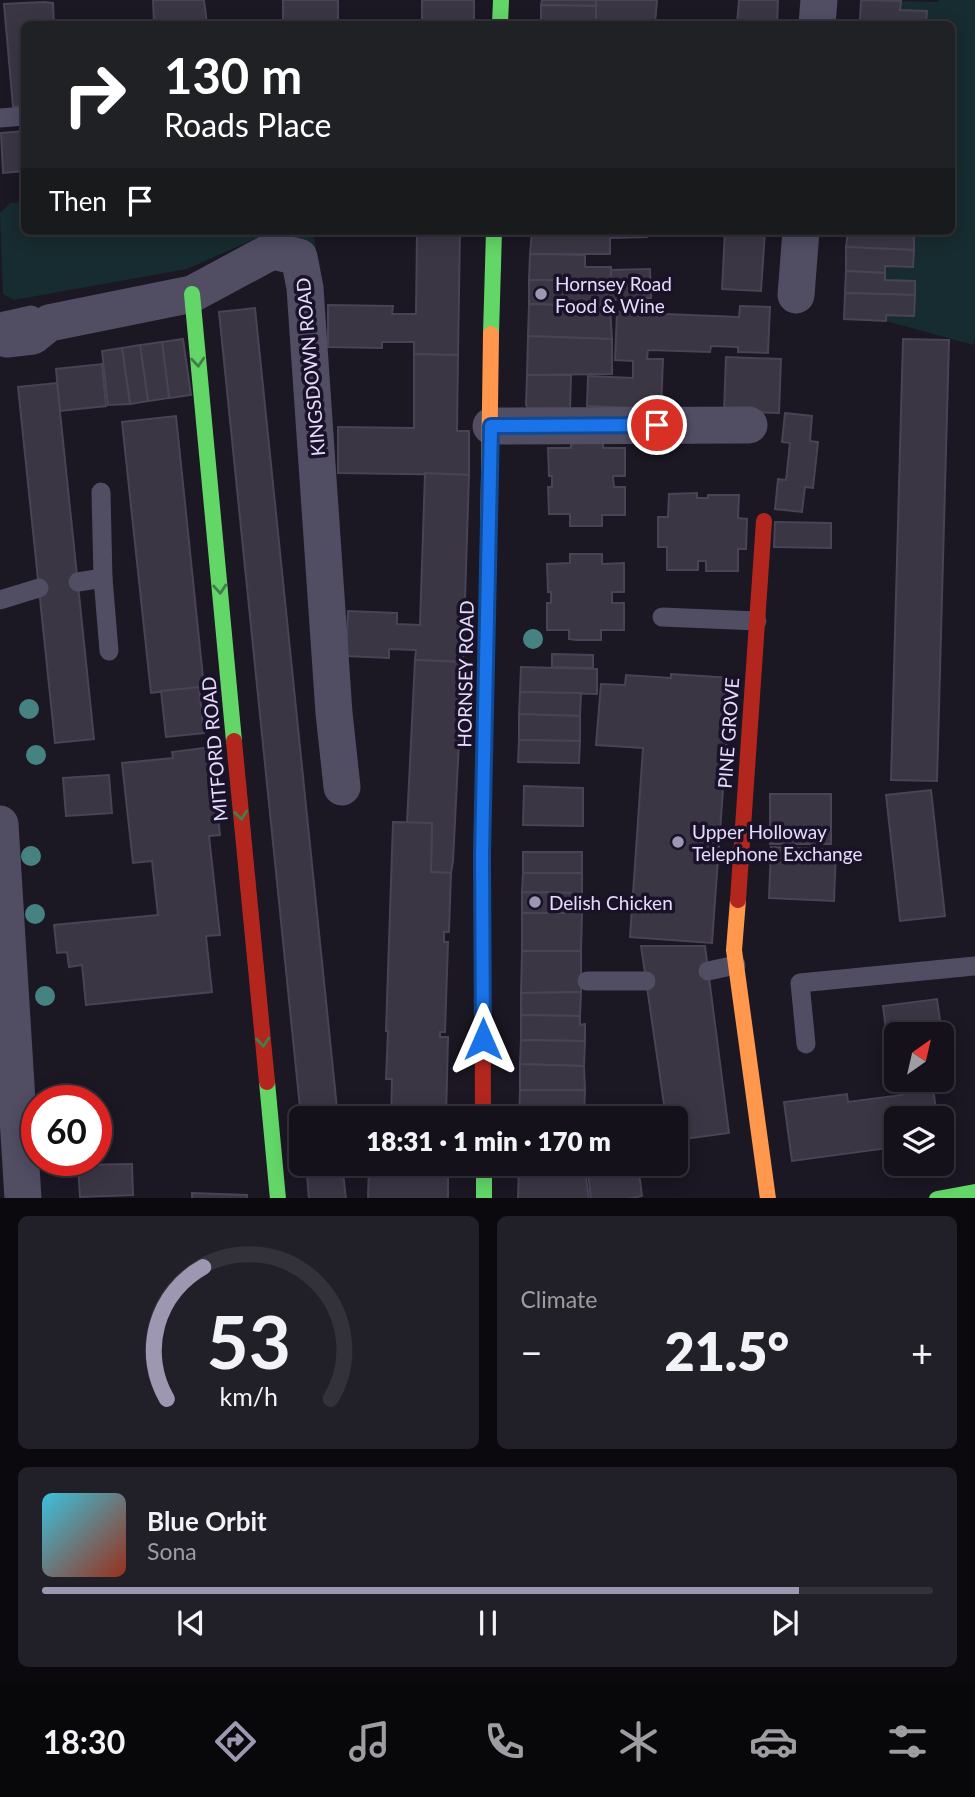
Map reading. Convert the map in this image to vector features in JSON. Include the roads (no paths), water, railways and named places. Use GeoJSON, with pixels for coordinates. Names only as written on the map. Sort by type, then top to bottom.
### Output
{"type":"FeatureCollection","features":[{"type":"Feature","properties":{"kind":"street"},"geometry":{"type":"LineString","coordinates":[[500,21],[501,0]]}},
{"type":"Feature","properties":{"kind":"street"},"geometry":{"type":"LineString","coordinates":[[817,21],[819,0]]}},
{"type":"Feature","properties":{"kind":"street","name":"HORNSEY ROAD"},"geometry":{"type":"LineString","coordinates":[[483,1106],[482,854],[494,235]]}},
{"type":"Feature","properties":{"kind":"street"},"geometry":{"type":"LineString","coordinates":[[796,295],[801,235]]}},
{"type":"Feature","properties":{"kind":"street","name":"KINGSDOWN ROAD"},"geometry":{"type":"LineString","coordinates":[[0,335],[7,339],[33,337],[49,323],[192,295],[272,251],[299,257],[305,288],[334,713],[342,787]]}},
{"type":"Feature","properties":{"kind":"street","name":"MITFORD ROAD"},"geometry":{"type":"LineString","coordinates":[[192,295],[278,1198]]}},
{"type":"Feature","properties":{"kind":"street"},"geometry":{"type":"LineString","coordinates":[[491,426],[749,425]]}},
{"type":"Feature","properties":{"kind":"street","name":"PINE GROVE"},"geometry":{"type":"LineString","coordinates":[[764,521],[734,950],[768,1198]]}},
{"type":"Feature","properties":{"kind":"street"},"geometry":{"type":"LineString","coordinates":[[0,824],[14,1175]]}},
{"type":"Feature","properties":{"kind":"street"},"geometry":{"type":"LineString","coordinates":[[484,1176],[484,1198]]}},
{"type":"Feature","properties":{"kind":"street"},"geometry":{"type":"LineString","coordinates":[[942,1198],[975,1192]]}},
{"type":"Feature","properties":{"kind":"lane"},"geometry":{"type":"LineString","coordinates":[[0,118],[21,116]]}},
{"type":"Feature","properties":{"kind":"lane"},"geometry":{"type":"LineString","coordinates":[[0,324],[31,315],[49,323]]}},
{"type":"Feature","properties":{"kind":"lane"},"geometry":{"type":"LineString","coordinates":[[101,492],[103,578],[109,651]]}},
{"type":"Feature","properties":{"kind":"lane"},"geometry":{"type":"LineString","coordinates":[[78,582],[103,578]]}},
{"type":"Feature","properties":{"kind":"lane"},"geometry":{"type":"LineString","coordinates":[[0,600],[38,588]]}},
{"type":"Feature","properties":{"kind":"lane"},"geometry":{"type":"LineString","coordinates":[[662,617],[757,621]]}},
{"type":"Feature","properties":{"kind":"lane"},"geometry":{"type":"LineString","coordinates":[[708,971],[736,965]]}},
{"type":"Feature","properties":{"kind":"lane"},"geometry":{"type":"LineString","coordinates":[[806,1044],[800,983],[975,966]]}},
{"type":"Feature","properties":{"kind":"lane"},"geometry":{"type":"LineString","coordinates":[[587,981],[646,981]]}},
{"type":"Feature","properties":{"kind":"place","name":"Hornsey Road Food & Wine"},"geometry":{"type":"Point","coordinates":[541,294]}},
{"type":"Feature","properties":{"kind":"place","name":"Upper Holloway Telephone Exchange"},"geometry":{"type":"Point","coordinates":[678,842]}},
{"type":"Feature","properties":{"kind":"place","name":"Delish Chicken"},"geometry":{"type":"Point","coordinates":[535,902]}}]}
